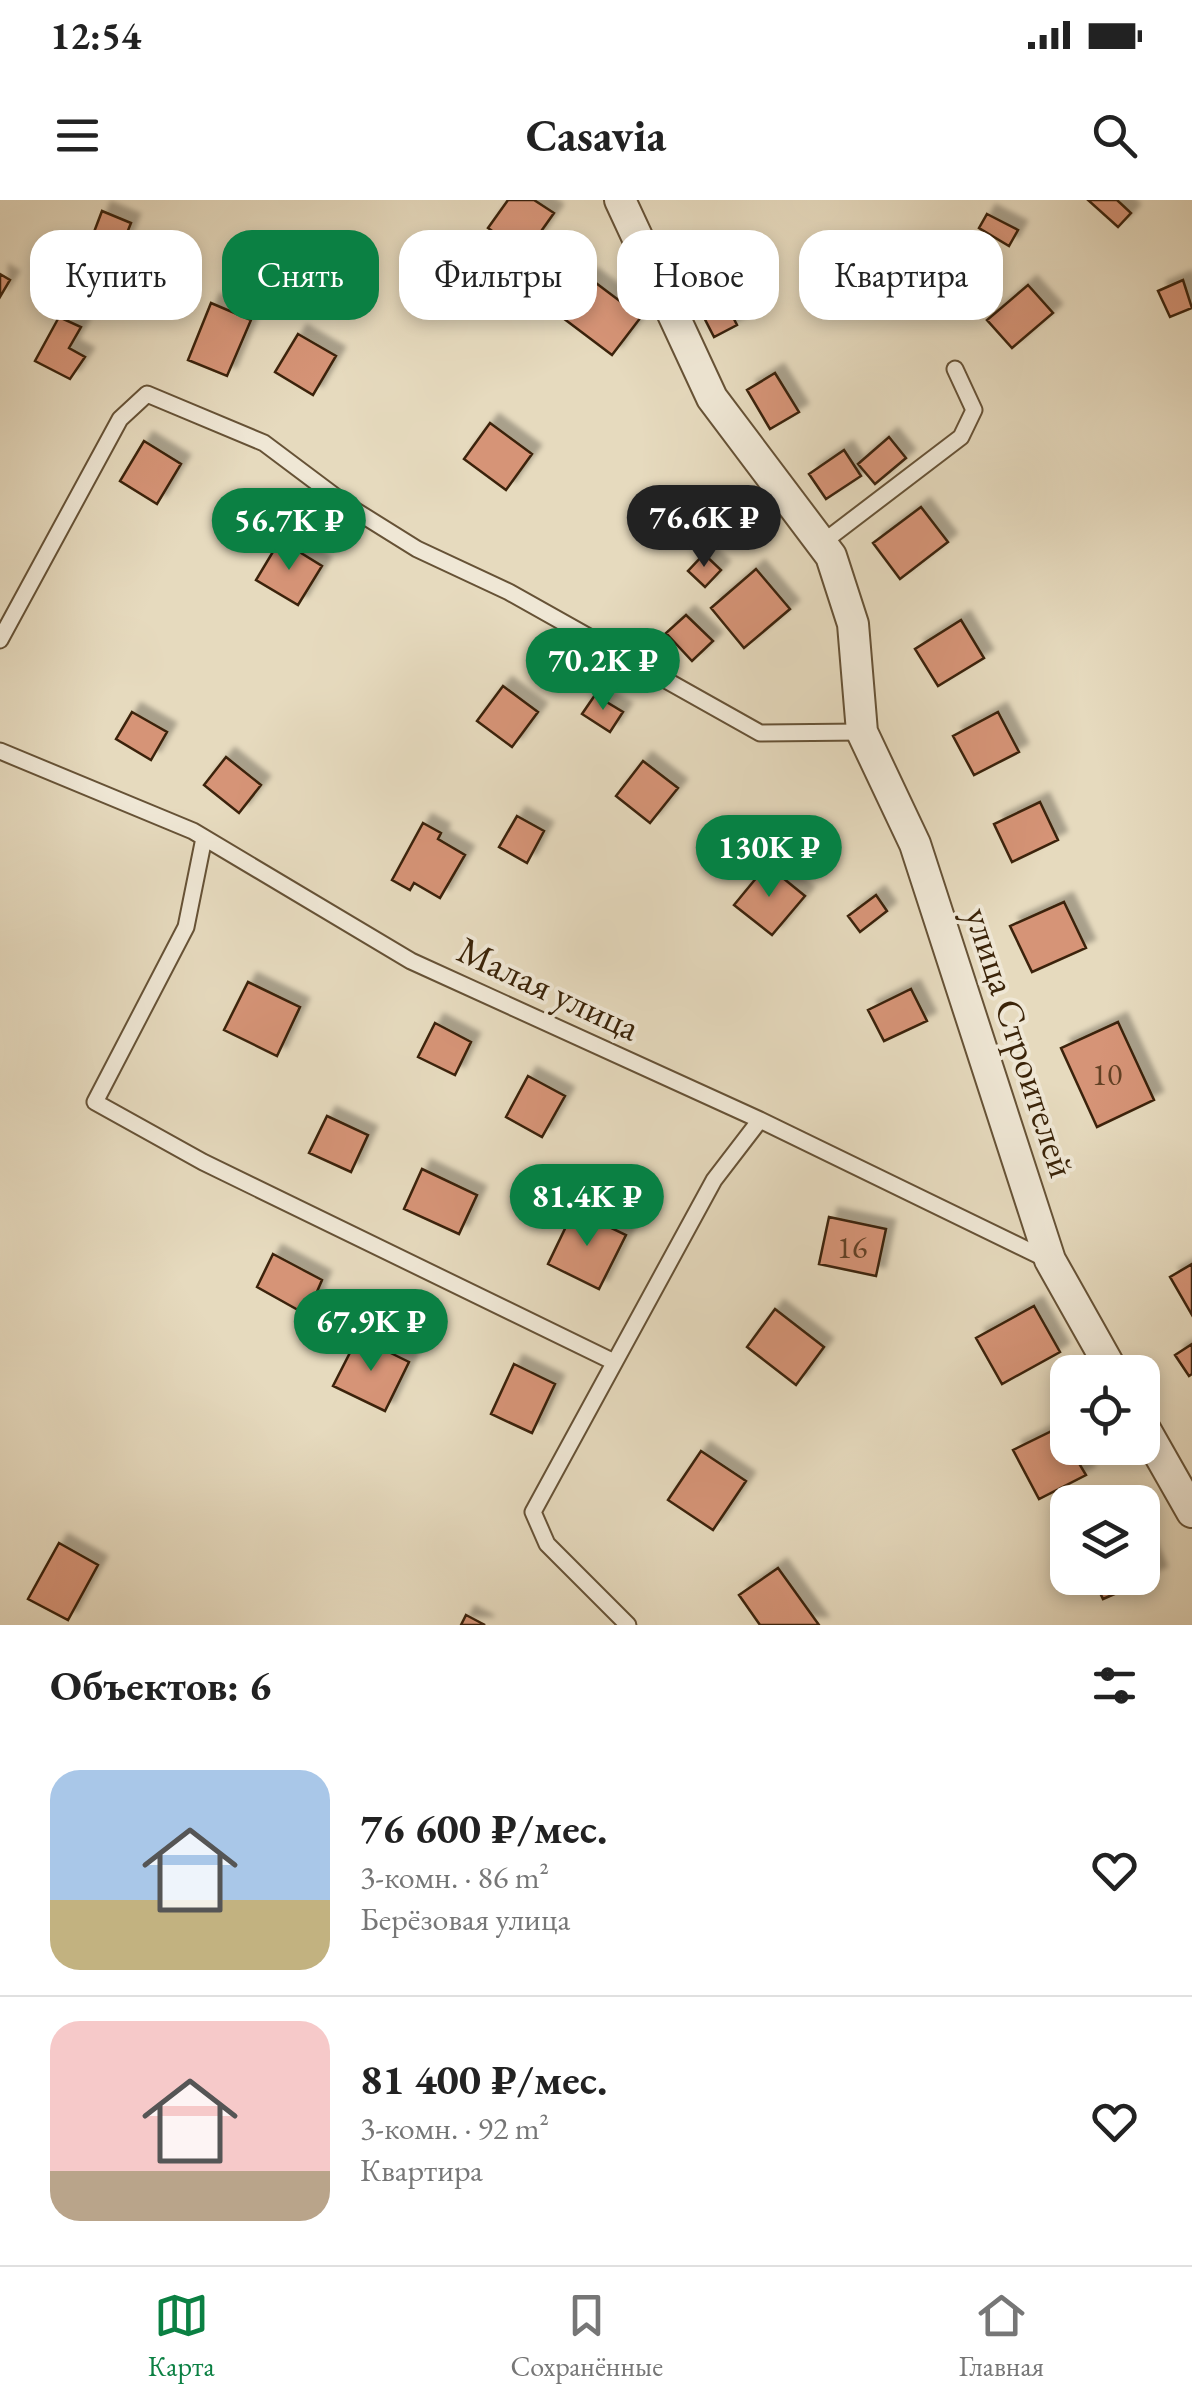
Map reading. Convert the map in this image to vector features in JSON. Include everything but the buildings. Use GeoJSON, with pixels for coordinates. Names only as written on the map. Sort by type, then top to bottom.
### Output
{"type":"FeatureCollection","features":[{"type":"Feature","properties":{"kind":"street"},"geometry":{"type":"LineString","coordinates":[[620,200],[712,398],[831,556],[854,624],[862,732]]}},
{"type":"Feature","properties":{"kind":"street","name":"улица Строителей"},"geometry":{"type":"LineString","coordinates":[[862,732],[915,844],[1050,1260],[1103,1355]]}},
{"type":"Feature","properties":{"kind":"street"},"geometry":{"type":"LineString","coordinates":[[1160,1456],[1192,1512]]}},
{"type":"Feature","properties":{"kind":"lane"},"geometry":{"type":"LineString","coordinates":[[822,543],[962,437],[974,410],[955,370]]}},
{"type":"Feature","properties":{"kind":"lane"},"geometry":{"type":"LineString","coordinates":[[0,640],[120,419],[147,394],[264,443],[348,506],[416,549],[509,592],[760,733],[862,732]]}},
{"type":"Feature","properties":{"kind":"lane","name":"Малая улица"},"geometry":{"type":"LineString","coordinates":[[0,751],[204,838],[411,961],[760,1120],[1050,1260]]}},
{"type":"Feature","properties":{"kind":"lane"},"geometry":{"type":"LineString","coordinates":[[204,838],[186,928],[95,1102],[203,1162],[614,1362]]}},
{"type":"Feature","properties":{"kind":"lane"},"geometry":{"type":"LineString","coordinates":[[628,1625],[547,1544],[534,1512],[714,1180],[760,1120]]}}]}
